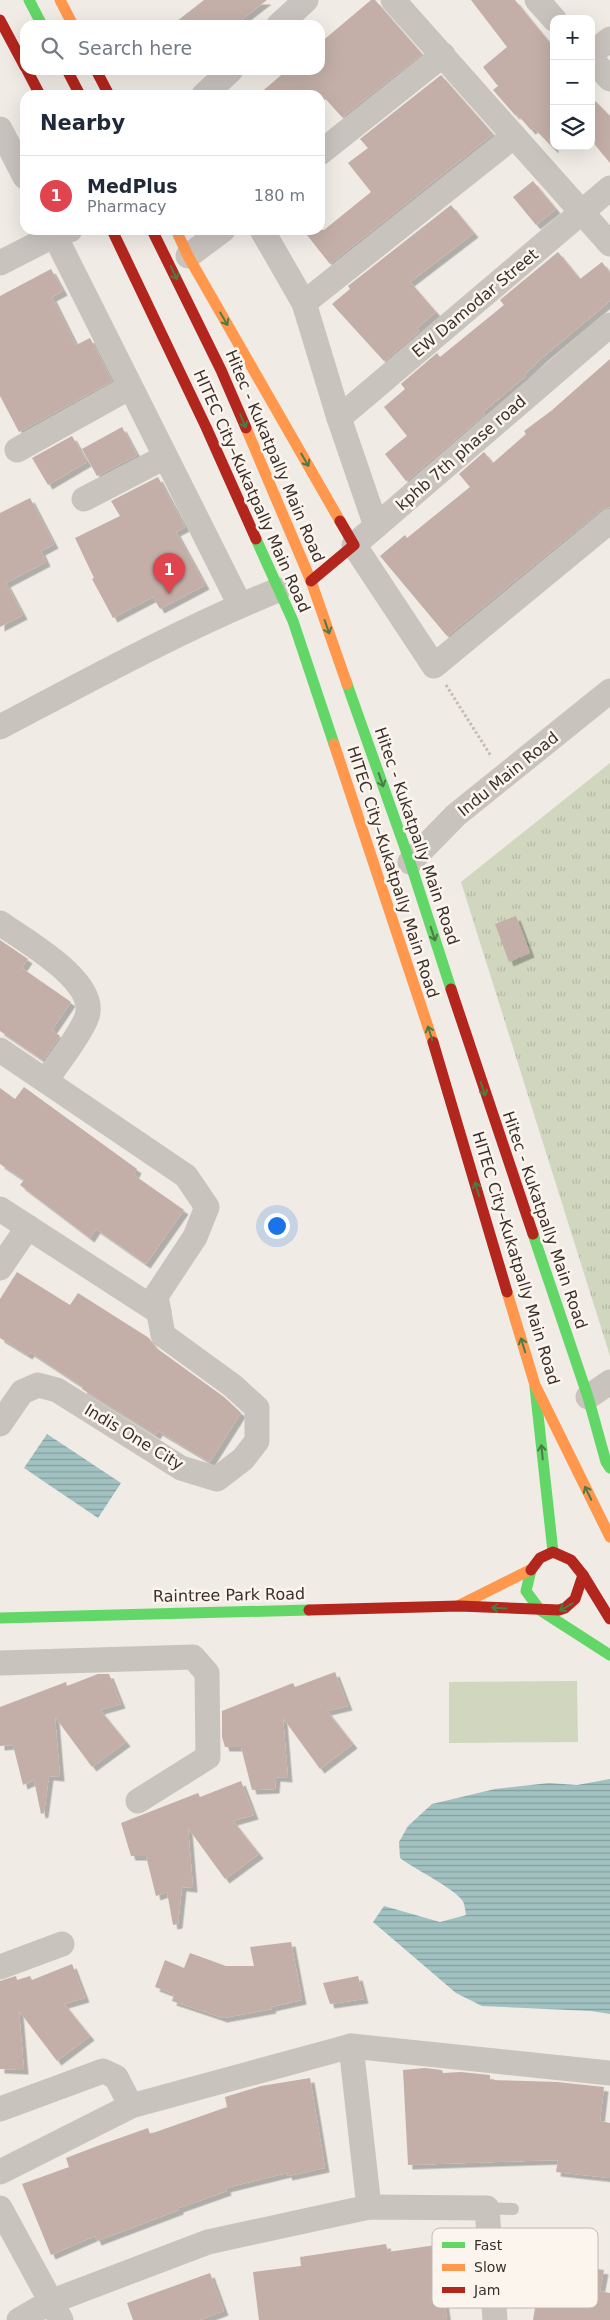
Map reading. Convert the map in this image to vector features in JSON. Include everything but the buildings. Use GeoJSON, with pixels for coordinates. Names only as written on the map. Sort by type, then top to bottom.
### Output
{"type":"FeatureCollection","features":[{"type":"Feature","properties":{"kind":"main road"},"geometry":{"type":"LineString","coordinates":[[29,0],[39,20]]}},
{"type":"Feature","properties":{"kind":"main road"},"geometry":{"type":"LineString","coordinates":[[60,0],[70,20]]}},
{"type":"Feature","properties":{"kind":"main road"},"geometry":{"type":"LineString","coordinates":[[0,20],[20,57]]}},
{"type":"Feature","properties":{"kind":"main road"},"geometry":{"type":"LineString","coordinates":[[30,75],[37,90]]}},
{"type":"Feature","properties":{"kind":"main road"},"geometry":{"type":"LineString","coordinates":[[70,75],[77,90]]}},
{"type":"Feature","properties":{"kind":"main road"},"geometry":{"type":"LineString","coordinates":[[99,75],[106,90]]}},
{"type":"Feature","properties":{"kind":"main road","name":"HITEC City–Kukatpally Main Road"},"geometry":{"type":"LineString","coordinates":[[114,235],[206,427],[293,621],[438,1058],[535,1385],[610,1537]]}},
{"type":"Feature","properties":{"kind":"main road","name":"Hitec - Kukatpally Main Road"},"geometry":{"type":"LineString","coordinates":[[154,235],[221,370],[311,581],[410,862],[497,1130],[588,1397],[606,1462],[610,1468]]}},
{"type":"Feature","properties":{"kind":"main road"},"geometry":{"type":"LineString","coordinates":[[178,235],[188,256],[354,545]]}},
{"type":"Feature","properties":{"kind":"main road","name":"kphb 7th phase road"},"geometry":{"type":"LineString","coordinates":[[311,581],[354,545]]}},
{"type":"Feature","properties":{"kind":"main road"},"geometry":{"type":"LineString","coordinates":[[535,1385],[552,1552]]}},
{"type":"Feature","properties":{"kind":"main road"},"geometry":{"type":"LineString","coordinates":[[610,1619],[572,1560],[552,1552],[543,1556],[530,1570],[526,1591],[540,1610],[610,1655]]}},
{"type":"Feature","properties":{"kind":"main road","name":"Raintree Park Road"},"geometry":{"type":"LineString","coordinates":[[459,1606],[530,1570]]}},
{"type":"Feature","properties":{"kind":"main road"},"geometry":{"type":"LineString","coordinates":[[540,1610],[557,1611],[572,1604],[580,1593],[583,1575]]}},
{"type":"Feature","properties":{"kind":"main road","name":"Raintree Park Road"},"geometry":{"type":"LineString","coordinates":[[0,1618],[459,1606],[540,1610]]}},
{"type":"Feature","properties":{"kind":"street"},"geometry":{"type":"LineString","coordinates":[[284,20],[306,0]]}},
{"type":"Feature","properties":{"kind":"street"},"geometry":{"type":"LineString","coordinates":[[393,0],[610,244]]}},
{"type":"Feature","properties":{"kind":"street"},"geometry":{"type":"LineString","coordinates":[[537,0],[550,15]]}},
{"type":"Feature","properties":{"kind":"street"},"geometry":{"type":"LineString","coordinates":[[595,51],[610,39]]}},
{"type":"Feature","properties":{"kind":"street"},"geometry":{"type":"LineString","coordinates":[[325,149],[443,55]]}},
{"type":"Feature","properties":{"kind":"street"},"geometry":{"type":"LineString","coordinates":[[592,60],[610,79]]}},
{"type":"Feature","properties":{"kind":"street"},"geometry":{"type":"LineString","coordinates":[[209,90],[226,75]]}},
{"type":"Feature","properties":{"kind":"street"},"geometry":{"type":"LineString","coordinates":[[0,129],[20,167]]}},
{"type":"Feature","properties":{"kind":"street"},"geometry":{"type":"LineString","coordinates":[[304,303],[514,136]]}},
{"type":"Feature","properties":{"kind":"street","name":"EW Damodar Street"},"geometry":{"type":"LineString","coordinates":[[339,418],[610,188]]}},
{"type":"Feature","properties":{"kind":"street"},"geometry":{"type":"LineString","coordinates":[[0,263],[54,235]]}},
{"type":"Feature","properties":{"kind":"street"},"geometry":{"type":"LineString","coordinates":[[61,235],[130,387],[240,605]]}},
{"type":"Feature","properties":{"kind":"street"},"geometry":{"type":"LineString","coordinates":[[188,256],[216,235]]}},
{"type":"Feature","properties":{"kind":"street"},"geometry":{"type":"LineString","coordinates":[[265,235],[304,303],[339,418],[376,526]]}},
{"type":"Feature","properties":{"kind":"street","name":"kphb 7th phase road"},"geometry":{"type":"LineString","coordinates":[[354,545],[610,326]]}},
{"type":"Feature","properties":{"kind":"street"},"geometry":{"type":"LineString","coordinates":[[17,450],[130,387]]}},
{"type":"Feature","properties":{"kind":"street"},"geometry":{"type":"LineString","coordinates":[[84,499],[165,457]]}},
{"type":"Feature","properties":{"kind":"street"},"geometry":{"type":"LineString","coordinates":[[354,545],[434,666],[610,522]]}},
{"type":"Feature","properties":{"kind":"street"},"geometry":{"type":"LineString","coordinates":[[0,727],[126,660],[240,605],[278,590]]}},
{"type":"Feature","properties":{"kind":"street","name":"Indu Main Road"},"geometry":{"type":"LineString","coordinates":[[410,862],[456,815],[610,692]]}},
{"type":"Feature","properties":{"kind":"street"},"geometry":{"type":"LineString","coordinates":[[0,923],[74,976],[88,1001],[86,1018],[46,1081]]}},
{"type":"Feature","properties":{"kind":"street","name":"Indis One City"},"geometry":{"type":"LineString","coordinates":[[0,1050],[186,1176],[207,1207],[195,1237],[156,1296],[163,1335],[233,1386],[258,1408],[256,1440],[243,1459],[217,1479],[181,1468],[57,1390],[38,1385],[22,1392],[2,1416]]}},
{"type":"Feature","properties":{"kind":"street"},"geometry":{"type":"LineString","coordinates":[[0,1209],[159,1312]]}},
{"type":"Feature","properties":{"kind":"street"},"geometry":{"type":"LineString","coordinates":[[0,1268],[28,1227]]}},
{"type":"Feature","properties":{"kind":"street"},"geometry":{"type":"LineString","coordinates":[[588,1397],[610,1382]]}},
{"type":"Feature","properties":{"kind":"street"},"geometry":{"type":"LineString","coordinates":[[0,1663],[192,1657],[207,1673],[208,1757],[138,1801]]}},
{"type":"Feature","properties":{"kind":"street"},"geometry":{"type":"LineString","coordinates":[[0,1967],[62,1944]]}},
{"type":"Feature","properties":{"kind":"street"},"geometry":{"type":"LineString","coordinates":[[0,2172],[131,2106],[351,2046],[610,2072]]}},
{"type":"Feature","properties":{"kind":"street"},"geometry":{"type":"LineString","coordinates":[[351,2046],[369,2207]]}},
{"type":"Feature","properties":{"kind":"street"},"geometry":{"type":"LineString","coordinates":[[0,2109],[103,2071],[116,2077],[131,2106]]}},
{"type":"Feature","properties":{"kind":"street"},"geometry":{"type":"LineString","coordinates":[[19,2320],[56,2311],[208,2242],[369,2207],[487,2208],[488,2228]]}},
{"type":"Feature","properties":{"kind":"street"},"geometry":{"type":"LineString","coordinates":[[0,2208],[56,2311]]}},
{"type":"Feature","properties":{"kind":"lane"},"geometry":{"type":"LineString","coordinates":[[487,2208],[513,2209]]}},
{"type":"Feature","properties":{"kind":"path"},"geometry":{"type":"LineString","coordinates":[[434,666],[503,776]]}},
{"type":"Feature","properties":{"kind":"green space"},"geometry":{"type":"Polygon","coordinates":[[[610,763],[610,1356],[461,882],[610,763]]]}},
{"type":"Feature","properties":{"kind":"green space"},"geometry":{"type":"Polygon","coordinates":[[[577,1681],[578,1742],[449,1743],[449,1682],[577,1681]]]}},
{"type":"Feature","properties":{"kind":"water"},"geometry":{"type":"Polygon","coordinates":[[[47,1434],[121,1483],[98,1518],[24,1468],[47,1434]]]}},
{"type":"Feature","properties":{"kind":"water"},"geometry":{"type":"Polygon","coordinates":[[[610,1779],[610,2014],[591,2011],[482,2006],[456,1993],[373,1922],[384,1906],[440,1922],[466,1915],[463,1902],[457,1895],[400,1858],[399,1842],[408,1826],[432,1804],[495,1789],[549,1783],[577,1785],[610,1779]]]}},
{"type":"Feature","properties":{"kind":"traffic: fast"},"geometry":{"type":"LineString","coordinates":[[29,0],[39,20]]}},
{"type":"Feature","properties":{"kind":"traffic: fast"},"geometry":{"type":"LineString","coordinates":[[256,539],[293,621],[334,744]]}},
{"type":"Feature","properties":{"kind":"traffic: fast"},"geometry":{"type":"LineString","coordinates":[[347,684],[410,862],[451,989]]}},
{"type":"Feature","properties":{"kind":"traffic: fast"},"geometry":{"type":"LineString","coordinates":[[533,1234],[588,1397],[606,1462],[610,1468]]}},
{"type":"Feature","properties":{"kind":"traffic: fast"},"geometry":{"type":"LineString","coordinates":[[535,1387],[553,1552]]}},
{"type":"Feature","properties":{"kind":"traffic: fast"},"geometry":{"type":"LineString","coordinates":[[531,1570],[526,1591],[540,1610],[610,1655]]}},
{"type":"Feature","properties":{"kind":"traffic: fast"},"geometry":{"type":"LineString","coordinates":[[0,1618],[309,1610]]}},
{"type":"Feature","properties":{"kind":"traffic: slow"},"geometry":{"type":"LineString","coordinates":[[60,0],[70,20]]}},
{"type":"Feature","properties":{"kind":"traffic: slow"},"geometry":{"type":"LineString","coordinates":[[178,235],[188,256],[340,521]]}},
{"type":"Feature","properties":{"kind":"traffic: slow"},"geometry":{"type":"LineString","coordinates":[[246,428],[311,581],[347,684]]}},
{"type":"Feature","properties":{"kind":"traffic: slow"},"geometry":{"type":"LineString","coordinates":[[334,744],[433,1042]]}},
{"type":"Feature","properties":{"kind":"traffic: slow"},"geometry":{"type":"LineString","coordinates":[[507,1292],[535,1385],[610,1537]]}},
{"type":"Feature","properties":{"kind":"traffic: slow"},"geometry":{"type":"LineString","coordinates":[[460,1605],[530,1570]]}},
{"type":"Feature","properties":{"kind":"traffic: jam"},"geometry":{"type":"LineString","coordinates":[[0,20],[20,58]]}},
{"type":"Feature","properties":{"kind":"traffic: jam"},"geometry":{"type":"LineString","coordinates":[[30,75],[37,90]]}},
{"type":"Feature","properties":{"kind":"traffic: jam"},"geometry":{"type":"LineString","coordinates":[[70,75],[77,90]]}},
{"type":"Feature","properties":{"kind":"traffic: jam"},"geometry":{"type":"LineString","coordinates":[[99,75],[106,90]]}},
{"type":"Feature","properties":{"kind":"traffic: jam"},"geometry":{"type":"LineString","coordinates":[[114,235],[206,427],[256,539]]}},
{"type":"Feature","properties":{"kind":"traffic: jam"},"geometry":{"type":"LineString","coordinates":[[154,235],[221,370],[246,428]]}},
{"type":"Feature","properties":{"kind":"traffic: jam"},"geometry":{"type":"LineString","coordinates":[[311,581],[354,545],[340,521]]}},
{"type":"Feature","properties":{"kind":"traffic: jam"},"geometry":{"type":"LineString","coordinates":[[451,989],[533,1234]]}},
{"type":"Feature","properties":{"kind":"traffic: jam"},"geometry":{"type":"LineString","coordinates":[[433,1042],[507,1292]]}},
{"type":"Feature","properties":{"kind":"traffic: jam"},"geometry":{"type":"LineString","coordinates":[[309,1610],[459,1606],[559,1610],[565,1608],[575,1599],[583,1575],[571,1560],[553,1552],[540,1558],[531,1570]]}},
{"type":"Feature","properties":{"kind":"traffic: jam"},"geometry":{"type":"LineString","coordinates":[[583,1575],[610,1619]]}},
{"type":"Feature","properties":{"kind":"place","name":"MedPlus"},"geometry":{"type":"Point","coordinates":[169,594]}}]}
